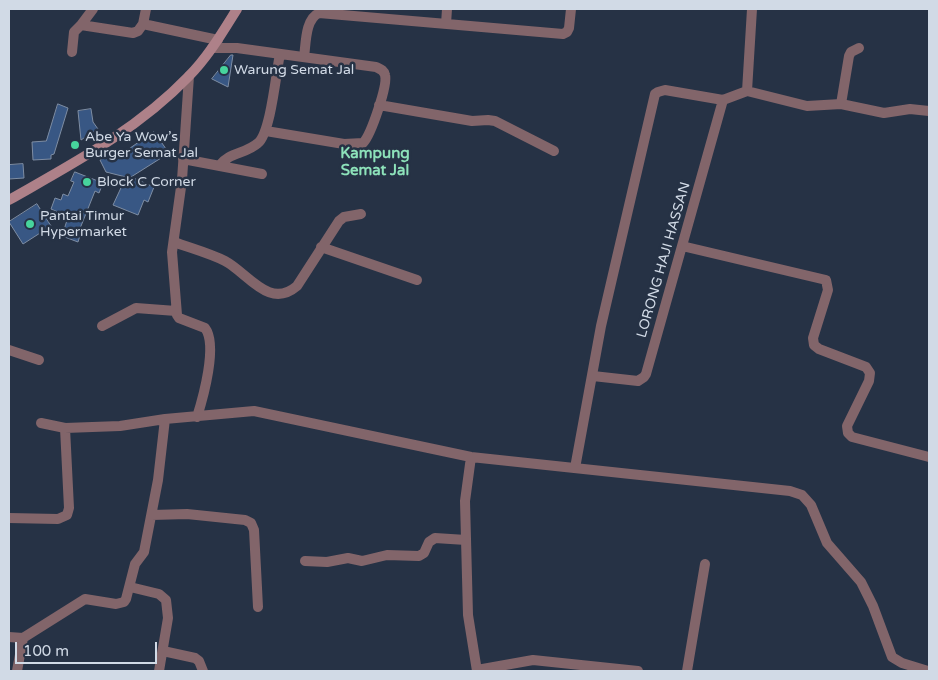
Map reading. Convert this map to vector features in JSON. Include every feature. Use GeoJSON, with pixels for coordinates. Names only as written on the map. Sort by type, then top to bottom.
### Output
{"type":"FeatureCollection","features":[{"type":"Feature","properties":{"kind":"main road"},"geometry":{"type":"LineString","coordinates":[[9,200],[130,128],[157,107],[189,76],[215,44],[237,9]]}},
{"type":"Feature","properties":{"kind":"street"},"geometry":{"type":"LineString","coordinates":[[72,52],[74,32],[93,9]]}},
{"type":"Feature","properties":{"kind":"street"},"geometry":{"type":"LineString","coordinates":[[81,25],[133,33],[138,31],[143,24],[146,9]]}},
{"type":"Feature","properties":{"kind":"street"},"geometry":{"type":"LineString","coordinates":[[446,24],[447,9]]}},
{"type":"Feature","properties":{"kind":"street"},"geometry":{"type":"LineString","coordinates":[[304,57],[310,22],[314,15],[320,13],[563,34],[569,28],[571,9]]}},
{"type":"Feature","properties":{"kind":"street"},"geometry":{"type":"LineString","coordinates":[[747,91],[752,9]]}},
{"type":"Feature","properties":{"kind":"street"},"geometry":{"type":"LineString","coordinates":[[143,24],[215,44],[380,68],[385,74],[379,105],[367,139],[360,144],[344,144],[266,131]]}},
{"type":"Feature","properties":{"kind":"street"},"geometry":{"type":"LineString","coordinates":[[841,104],[849,56],[851,52],[859,48]]}},
{"type":"Feature","properties":{"kind":"street"},"geometry":{"type":"LineString","coordinates":[[219,166],[224,159],[259,143],[266,131],[280,54]]}},
{"type":"Feature","properties":{"kind":"street"},"geometry":{"type":"LineString","coordinates":[[189,76],[183,159],[172,252],[176,311],[179,318],[206,328],[209,336],[210,364],[197,417]]}},
{"type":"Feature","properties":{"kind":"street"},"geometry":{"type":"LineString","coordinates":[[575,468],[601,326],[653,98],[658,92],[665,90],[724,100],[747,91],[807,106],[841,104],[884,113],[904,109],[929,111]]}},
{"type":"Feature","properties":{"kind":"street","name":"LORONG HAJI HASSAN"},"geometry":{"type":"LineString","coordinates":[[593,376],[634,381],[644,377],[724,100]]}},
{"type":"Feature","properties":{"kind":"street"},"geometry":{"type":"LineString","coordinates":[[379,105],[466,120],[495,121],[554,151]]}},
{"type":"Feature","properties":{"kind":"street"},"geometry":{"type":"LineString","coordinates":[[183,159],[262,174]]}},
{"type":"Feature","properties":{"kind":"street"},"geometry":{"type":"LineString","coordinates":[[174,242],[224,260],[269,294],[288,292],[297,286],[321,247],[344,217],[362,214]]}},
{"type":"Feature","properties":{"kind":"street"},"geometry":{"type":"LineString","coordinates":[[682,246],[826,280],[828,290],[813,338],[814,345],[866,367],[870,373],[869,380],[847,426],[848,433],[852,437],[929,457]]}},
{"type":"Feature","properties":{"kind":"street"},"geometry":{"type":"LineString","coordinates":[[321,247],[417,280]]}},
{"type":"Feature","properties":{"kind":"street"},"geometry":{"type":"LineString","coordinates":[[102,326],[136,308],[176,311]]}},
{"type":"Feature","properties":{"kind":"street"},"geometry":{"type":"LineString","coordinates":[[9,350],[39,360]]}},
{"type":"Feature","properties":{"kind":"street"},"geometry":{"type":"LineString","coordinates":[[41,423],[64,428],[120,426],[166,419],[254,411],[471,457],[790,491],[802,495],[811,506],[827,543],[861,582],[873,606],[892,657],[902,663],[928,671]]}},
{"type":"Feature","properties":{"kind":"street"},"geometry":{"type":"LineString","coordinates":[[9,636],[22,638],[85,600],[116,604],[124,602],[128,596],[135,564],[144,554],[158,480],[166,419]]}},
{"type":"Feature","properties":{"kind":"street"},"geometry":{"type":"LineString","coordinates":[[9,518],[58,518],[67,515],[69,508],[64,428]]}},
{"type":"Feature","properties":{"kind":"street"},"geometry":{"type":"LineString","coordinates":[[471,457],[465,502],[468,615],[477,670],[533,660],[638,671]]}},
{"type":"Feature","properties":{"kind":"street"},"geometry":{"type":"LineString","coordinates":[[152,515],[186,514],[245,520],[251,523],[254,530],[258,607]]}},
{"type":"Feature","properties":{"kind":"street"},"geometry":{"type":"LineString","coordinates":[[305,561],[327,562],[348,558],[364,561],[387,555],[419,556],[424,553],[429,542],[435,538],[466,540]]}},
{"type":"Feature","properties":{"kind":"street"},"geometry":{"type":"LineString","coordinates":[[687,671],[705,564]]}},
{"type":"Feature","properties":{"kind":"street"},"geometry":{"type":"LineString","coordinates":[[130,587],[159,594],[166,600],[168,618],[159,671]]}},
{"type":"Feature","properties":{"kind":"street"},"geometry":{"type":"LineString","coordinates":[[17,671],[22,638]]}},
{"type":"Feature","properties":{"kind":"street"},"geometry":{"type":"LineString","coordinates":[[163,651],[196,658],[201,663],[203,671]]}},
{"type":"Feature","properties":{"kind":"building","name":"Warung Semat Jal"},"geometry":{"type":"Polygon","coordinates":[[[231,55],[233,55],[228,87],[212,79],[231,55]]]}},
{"type":"Feature","properties":{"kind":"building"},"geometry":{"type":"Polygon","coordinates":[[[58,104],[68,108],[54,154],[51,155],[51,159],[33,160],[32,142],[46,141],[58,104]]]}},
{"type":"Feature","properties":{"kind":"building"},"geometry":{"type":"Polygon","coordinates":[[[91,109],[93,122],[98,129],[81,140],[78,111],[91,109]]]}},
{"type":"Feature","properties":{"kind":"building"},"geometry":{"type":"Polygon","coordinates":[[[154,132],[169,153],[131,177],[154,187],[148,202],[144,200],[138,215],[113,205],[126,177],[106,172],[100,160],[112,153],[115,158],[154,132]]]}},
{"type":"Feature","properties":{"kind":"building"},"geometry":{"type":"Polygon","coordinates":[[[23,164],[24,178],[9,179],[9,165],[23,164]]]}},
{"type":"Feature","properties":{"kind":"building"},"geometry":{"type":"Polygon","coordinates":[[[75,172],[103,183],[99,193],[95,191],[79,231],[81,232],[78,242],[62,236],[69,214],[67,216],[51,209],[55,198],[61,200],[63,194],[68,196],[74,182],[71,181],[75,172]]]}},
{"type":"Feature","properties":{"kind":"building","name":"Pantai Timur Hypermarket"},"geometry":{"type":"Polygon","coordinates":[[[37,204],[51,226],[23,244],[9,222],[37,204]]]}},
{"type":"Feature","properties":{"kind":"place","name":"Warung Semat Jal"},"geometry":{"type":"Point","coordinates":[224,70]}},
{"type":"Feature","properties":{"kind":"place","name":"Abe Ya Wow’s Burger Semat Jal"},"geometry":{"type":"Point","coordinates":[75,145]}},
{"type":"Feature","properties":{"kind":"place","name":"Block C Corner"},"geometry":{"type":"Point","coordinates":[87,182]}},
{"type":"Feature","properties":{"kind":"place","name":"Pantai Timur Hypermarket"},"geometry":{"type":"Point","coordinates":[30,224]}},
{"type":"Feature","properties":{"kind":"district","name":"Kampung Semat Jal"},"geometry":{"type":"Point","coordinates":[375,162]}}]}
